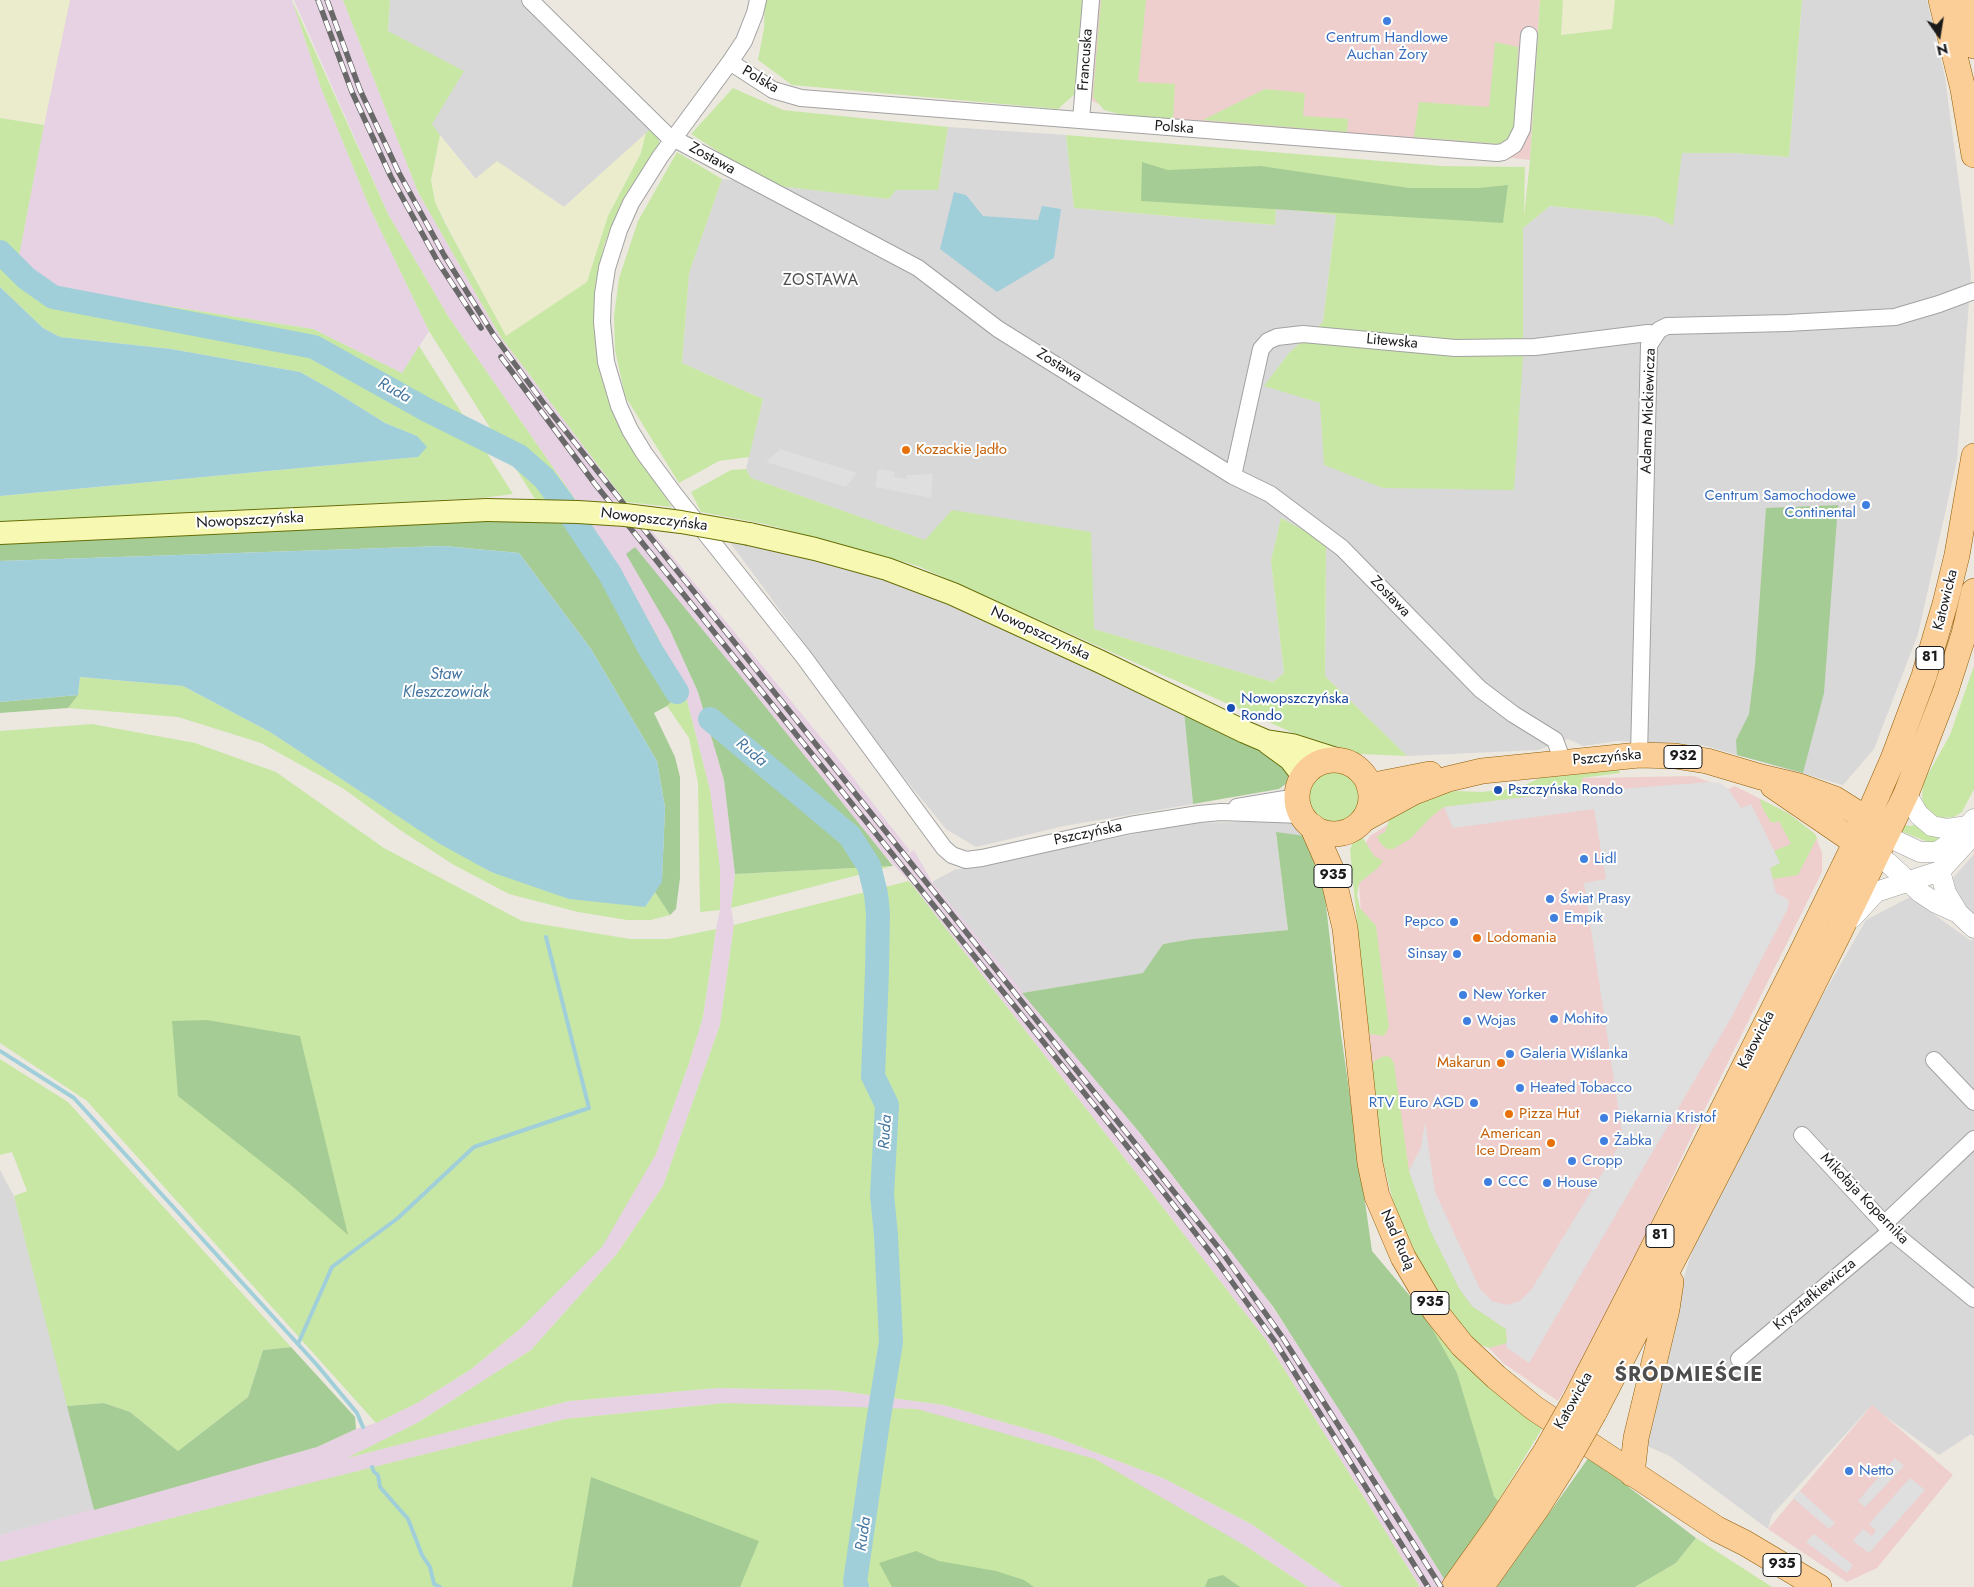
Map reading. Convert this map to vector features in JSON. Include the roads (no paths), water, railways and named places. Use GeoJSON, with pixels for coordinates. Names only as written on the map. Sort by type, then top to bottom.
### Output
{"type":"FeatureCollection","features":[{"type":"Feature","properties":{"kind":"main road"},"geometry":{"type":"LineString","coordinates":[[1941,0],[1963,89],[1974,154]]}},
{"type":"Feature","properties":{"kind":"main road"},"geometry":{"type":"LineString","coordinates":[[1962,0],[1974,46]]}},
{"type":"Feature","properties":{"kind":"main road","name":"Katowicka"},"geometry":{"type":"LineString","coordinates":[[1584,1408],[1645,1264],[1826,903],[1893,759],[1924,676],[1945,604],[1957,555],[1974,456]]}},
{"type":"Feature","properties":{"kind":"main road","name":"Nowopszczyńska"},"geometry":{"type":"LineString","coordinates":[[0,533],[486,510],[625,515],[681,522],[749,534],[815,549],[887,569],[953,594],[1266,741],[1290,759],[1303,804]]}},
{"type":"Feature","properties":{"kind":"main road","name":"Katowicka"},"geometry":{"type":"LineString","coordinates":[[1468,1581],[1537,1508],[1556,1457],[1674,1260],[1840,932],[1906,794],[1937,717],[1972,604]]}},
{"type":"Feature","properties":{"kind":"main road","name":"Nowopszczyńska"},"geometry":{"type":"LineString","coordinates":[[1266,741],[1292,745],[1339,760]]}},
{"type":"Feature","properties":{"kind":"main road","name":"Pszczyńska"},"geometry":{"type":"LineString","coordinates":[[1366,818],[1414,792],[1448,779],[1482,771],[1639,755],[1675,756],[1707,761],[1799,786],[1835,799],[1860,832]]}},
{"type":"Feature","properties":{"kind":"main road"},"geometry":{"type":"LineString","coordinates":[[1835,799],[1850,796],[1864,789],[1893,759]]}},
{"type":"Feature","properties":{"kind":"main road"},"geometry":{"type":"LineString","coordinates":[[1339,760],[1319,764],[1303,804],[1329,834],[1345,833],[1360,825],[1366,818],[1370,810],[1371,800],[1369,786]]}},
{"type":"Feature","properties":{"kind":"main road","name":"935"},"geometry":{"type":"LineString","coordinates":[[1339,760],[1350,763],[1358,768],[1365,776],[1369,786]]}},
{"type":"Feature","properties":{"kind":"main road","name":"Pszczyńska"},"geometry":{"type":"LineString","coordinates":[[1369,786],[1447,770],[1482,771]]}},
{"type":"Feature","properties":{"kind":"main road","name":"Pszczyńska"},"geometry":{"type":"LineString","coordinates":[[1761,777],[1803,806],[1860,832],[1881,846]]}},
{"type":"Feature","properties":{"kind":"main road","name":"Nad Rudą"},"geometry":{"type":"LineString","coordinates":[[1303,804],[1331,869],[1346,928]]}},
{"type":"Feature","properties":{"kind":"main road"},"geometry":{"type":"LineString","coordinates":[[1803,806],[1822,828],[1831,851],[1832,861],[1826,903]]}},
{"type":"Feature","properties":{"kind":"main road","name":"Nad Rudą"},"geometry":{"type":"LineString","coordinates":[[1345,833],[1342,852],[1346,928],[1370,1162],[1378,1196],[1403,1257],[1435,1311],[1462,1345],[1482,1364],[1534,1408],[1717,1529],[1789,1587]]}},
{"type":"Feature","properties":{"kind":"main road"},"geometry":{"type":"LineString","coordinates":[[1632,1474],[1636,1438],[1667,1309],[1674,1260]]}},
{"type":"Feature","properties":{"kind":"main road","name":"Nad Rudą"},"geometry":{"type":"LineString","coordinates":[[1717,1529],[1745,1543],[1818,1587]]}},
{"type":"Feature","properties":{"kind":"street","name":"Zostawa"},"geometry":{"type":"LineString","coordinates":[[530,0],[659,127],[674,138],[918,268],[998,329],[1233,476],[1270,494],[1342,548],[1480,689],[1513,714],[1555,740],[1563,762]]}},
{"type":"Feature","properties":{"kind":"street","name":"Polska"},"geometry":{"type":"LineString","coordinates":[[758,0],[744,40],[674,138],[631,203],[619,230],[607,268],[603,294],[603,336],[610,377],[619,406],[636,440],[664,481],[798,650],[944,848],[956,857]]}},
{"type":"Feature","properties":{"kind":"street","name":"Francuska"},"geometry":{"type":"LineString","coordinates":[[1081,120],[1091,0]]}},
{"type":"Feature","properties":{"kind":"street","name":"Polska"},"geometry":{"type":"LineString","coordinates":[[730,62],[773,90],[801,98],[1503,152],[1514,145],[1522,129],[1529,35]]}},
{"type":"Feature","properties":{"kind":"street","name":"Adama Mickiewicza"},"geometry":{"type":"LineString","coordinates":[[1639,755],[1649,345],[1656,334],[1667,326],[1787,323],[1895,317],[1974,291]]}},
{"type":"Feature","properties":{"kind":"street","name":"Litewska"},"geometry":{"type":"LineString","coordinates":[[1233,476],[1261,349],[1268,341],[1277,337],[1302,334],[1455,348],[1535,347],[1648,333],[1656,334]]}},
{"type":"Feature","properties":{"kind":"street"},"geometry":{"type":"LineString","coordinates":[[1906,794],[1919,815],[1932,826],[1947,829],[1972,826]]}},
{"type":"Feature","properties":{"kind":"street","name":"Pszczyńska"},"geometry":{"type":"LineString","coordinates":[[956,857],[966,860],[982,858],[1130,826],[1221,812],[1244,804],[1303,804]]}},
{"type":"Feature","properties":{"kind":"street"},"geometry":{"type":"LineString","coordinates":[[1881,846],[1926,853],[1937,852],[1946,848],[1972,826]]}},
{"type":"Feature","properties":{"kind":"street"},"geometry":{"type":"LineString","coordinates":[[1840,932],[1876,892],[1940,871],[1972,826]]}},
{"type":"Feature","properties":{"kind":"street","name":"Pszczyńska"},"geometry":{"type":"LineString","coordinates":[[1881,846],[1887,862],[1908,882],[1936,903],[1958,913]]}},
{"type":"Feature","properties":{"kind":"street","name":"Pszczyńska"},"geometry":{"type":"LineString","coordinates":[[1940,871],[1946,893],[1958,913],[1974,928]]}},
{"type":"Feature","properties":{"kind":"street"},"geometry":{"type":"LineString","coordinates":[[1934,1060],[1974,1102]]}},
{"type":"Feature","properties":{"kind":"street","name":"Mikołaja Kopernika"},"geometry":{"type":"LineString","coordinates":[[1802,1135],[1888,1228],[1974,1299]]}},
{"type":"Feature","properties":{"kind":"street","name":"Krysztafkiewicza"},"geometry":{"type":"LineString","coordinates":[[1739,1359],[1888,1228],[1974,1139]]}},
{"type":"Feature","properties":{"kind":"water"},"geometry":{"type":"Polygon","coordinates":[[[954,192],[966,195],[983,216],[1038,220],[1042,206],[1061,209],[1054,258],[997,292],[940,249],[954,192]]]}},
{"type":"Feature","properties":{"kind":"water"},"geometry":{"type":"Polygon","coordinates":[[[0,287],[43,328],[60,337],[171,349],[300,372],[385,423],[417,436],[427,447],[418,457],[0,496],[0,287]]]}},
{"type":"Feature","properties":{"kind":"water","name":"Staw Kleszczowiak"},"geometry":{"type":"Polygon","coordinates":[[[444,546],[519,553],[591,649],[657,761],[665,808],[662,882],[645,907],[569,899],[491,872],[440,844],[270,732],[183,686],[80,677],[78,695],[0,702],[0,561],[444,546]]]}},
{"type":"Feature","properties":{"kind":"waterway","name":"Ruda"},"geometry":{"type":"LineString","coordinates":[[0,252],[26,278],[53,297],[314,347],[427,410],[519,456],[544,478],[562,502],[610,574],[650,649],[677,692]]}},
{"type":"Feature","properties":{"kind":"waterway","name":"Ruda"},"geometry":{"type":"LineString","coordinates":[[710,719],[850,836],[869,866],[876,894],[878,913],[873,1076],[887,1105],[882,1195],[886,1235],[891,1342],[855,1582],[857,1587]]}},
{"type":"Feature","properties":{"kind":"waterway"},"geometry":{"type":"LineString","coordinates":[[298,1344],[332,1267],[398,1218],[474,1147],[589,1108],[546,937]]}},
{"type":"Feature","properties":{"kind":"waterway"},"geometry":{"type":"LineString","coordinates":[[0,1051],[74,1098],[317,1365],[357,1413],[363,1427]]}},
{"type":"Feature","properties":{"kind":"waterway"},"geometry":{"type":"LineString","coordinates":[[372,1467],[378,1475],[380,1487],[408,1519],[422,1555],[430,1567],[434,1584],[440,1587]]}},
{"type":"Feature","properties":{"kind":"railway"},"geometry":{"type":"LineString","coordinates":[[318,0],[352,92],[391,177],[438,262],[481,328]]}},
{"type":"Feature","properties":{"kind":"railway"},"geometry":{"type":"LineString","coordinates":[[327,0],[360,90],[399,173],[444,255],[493,334],[545,405],[1222,1252],[1283,1338],[1441,1587]]}},
{"type":"Feature","properties":{"kind":"railway"},"geometry":{"type":"LineString","coordinates":[[501,357],[595,484],[1214,1257],[1276,1343],[1428,1587]]}},
{"type":"Feature","properties":{"kind":"place","name":"Centrum Handlowe Auchan Żory"},"geometry":{"type":"Point","coordinates":[1387,21]}},
{"type":"Feature","properties":{"kind":"place","name":"Kozackie Jadło"},"geometry":{"type":"Point","coordinates":[906,450]}},
{"type":"Feature","properties":{"kind":"place","name":"Centrum Samochodowe Continental"},"geometry":{"type":"Point","coordinates":[1866,505]}},
{"type":"Feature","properties":{"kind":"place","name":"Nowopszczyńska Rondo"},"geometry":{"type":"Point","coordinates":[1231,708]}},
{"type":"Feature","properties":{"kind":"place","name":"Pszczyńska Rondo"},"geometry":{"type":"Point","coordinates":[1498,790]}},
{"type":"Feature","properties":{"kind":"place","name":"Lidl"},"geometry":{"type":"Point","coordinates":[1584,859]}},
{"type":"Feature","properties":{"kind":"place","name":"Świat Prasy"},"geometry":{"type":"Point","coordinates":[1550,899]}},
{"type":"Feature","properties":{"kind":"place","name":"Empik"},"geometry":{"type":"Point","coordinates":[1554,918]}},
{"type":"Feature","properties":{"kind":"place","name":"Pepco"},"geometry":{"type":"Point","coordinates":[1454,922]}},
{"type":"Feature","properties":{"kind":"place","name":"Lodomania"},"geometry":{"type":"Point","coordinates":[1477,938]}},
{"type":"Feature","properties":{"kind":"place","name":"Sinsay"},"geometry":{"type":"Point","coordinates":[1457,954]}},
{"type":"Feature","properties":{"kind":"place","name":"New Yorker"},"geometry":{"type":"Point","coordinates":[1463,995]}},
{"type":"Feature","properties":{"kind":"place","name":"Mohito"},"geometry":{"type":"Point","coordinates":[1554,1019]}},
{"type":"Feature","properties":{"kind":"place","name":"Wojas"},"geometry":{"type":"Point","coordinates":[1467,1021]}},
{"type":"Feature","properties":{"kind":"place","name":"Galeria Wiślanka"},"geometry":{"type":"Point","coordinates":[1510,1054]}},
{"type":"Feature","properties":{"kind":"place","name":"Makarun"},"geometry":{"type":"Point","coordinates":[1501,1063]}},
{"type":"Feature","properties":{"kind":"place","name":"Heated Tobacco"},"geometry":{"type":"Point","coordinates":[1520,1088]}},
{"type":"Feature","properties":{"kind":"place","name":"RTV Euro AGD"},"geometry":{"type":"Point","coordinates":[1474,1103]}},
{"type":"Feature","properties":{"kind":"place","name":"Pizza Hut"},"geometry":{"type":"Point","coordinates":[1509,1114]}},
{"type":"Feature","properties":{"kind":"place","name":"Piekarnia Kristof"},"geometry":{"type":"Point","coordinates":[1604,1118]}},
{"type":"Feature","properties":{"kind":"place","name":"Żabka"},"geometry":{"type":"Point","coordinates":[1604,1141]}},
{"type":"Feature","properties":{"kind":"place","name":"American Ice Dream"},"geometry":{"type":"Point","coordinates":[1551,1143]}},
{"type":"Feature","properties":{"kind":"place","name":"Cropp"},"geometry":{"type":"Point","coordinates":[1572,1161]}},
{"type":"Feature","properties":{"kind":"place","name":"CCC"},"geometry":{"type":"Point","coordinates":[1488,1182]}},
{"type":"Feature","properties":{"kind":"place","name":"House"},"geometry":{"type":"Point","coordinates":[1547,1183]}},
{"type":"Feature","properties":{"kind":"place","name":"Netto"},"geometry":{"type":"Point","coordinates":[1849,1471]}},
{"type":"Feature","properties":{"kind":"district","name":"ZOSTAWA"},"geometry":{"type":"Point","coordinates":[821,281]}},
{"type":"Feature","properties":{"kind":"district","name":"ŚRÓDMIEŚCIE"},"geometry":{"type":"Point","coordinates":[1689,1376]}}]}
